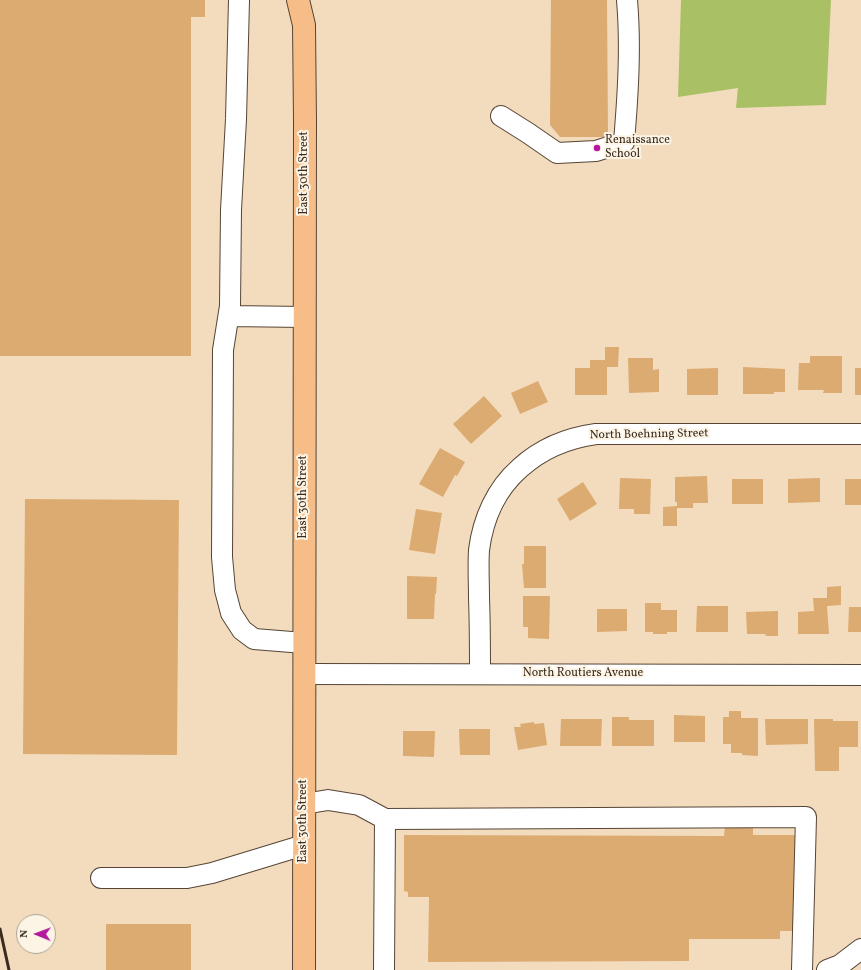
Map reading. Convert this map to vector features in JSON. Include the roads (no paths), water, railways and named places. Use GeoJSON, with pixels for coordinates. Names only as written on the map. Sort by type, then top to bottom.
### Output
{"type":"FeatureCollection","features":[{"type":"Feature","properties":{"kind":"main road","name":"East 30th Street"},"geometry":{"type":"LineString","coordinates":[[298,0],[304,25],[305,121],[304,970]]}},
{"type":"Feature","properties":{"kind":"main road","name":"East 30th Street"},"geometry":{"type":"LineString","coordinates":[[304,25],[310,0]]}},
{"type":"Feature","properties":{"kind":"street"},"geometry":{"type":"LineString","coordinates":[[239,0],[236,119],[231,210],[231,284],[229,316],[223,361],[222,557],[224,590],[230,613],[242,630],[254,639],[304,643]]}},
{"type":"Feature","properties":{"kind":"street"},"geometry":{"type":"LineString","coordinates":[[500,116],[528,132],[557,153],[596,152],[624,142],[629,85],[627,0]]}},
{"type":"Feature","properties":{"kind":"street"},"geometry":{"type":"LineString","coordinates":[[229,316],[305,317]]}},
{"type":"Feature","properties":{"kind":"street","name":"North Boehning Street"},"geometry":{"type":"LineString","coordinates":[[480,674],[479,558],[484,524],[498,493],[508,480],[526,462],[540,452],[571,438],[596,434],[861,434]]}},
{"type":"Feature","properties":{"kind":"street","name":"North Routiers Avenue"},"geometry":{"type":"LineString","coordinates":[[304,674],[861,675]]}},
{"type":"Feature","properties":{"kind":"street"},"geometry":{"type":"LineString","coordinates":[[304,804],[328,800],[359,805],[386,819],[806,817],[802,970]]}},
{"type":"Feature","properties":{"kind":"street"},"geometry":{"type":"LineString","coordinates":[[384,970],[386,819]]}},
{"type":"Feature","properties":{"kind":"street"},"geometry":{"type":"LineString","coordinates":[[101,878],[187,878],[212,873],[304,846]]}},
{"type":"Feature","properties":{"kind":"street"},"geometry":{"type":"LineString","coordinates":[[827,970],[840,965],[861,948]]}},
{"type":"Feature","properties":{"kind":"railway"},"geometry":{"type":"LineString","coordinates":[[0,929],[9,970]]}},
{"type":"Feature","properties":{"kind":"place","name":"Renaissance School"},"geometry":{"type":"Point","coordinates":[597,148]}}]}
